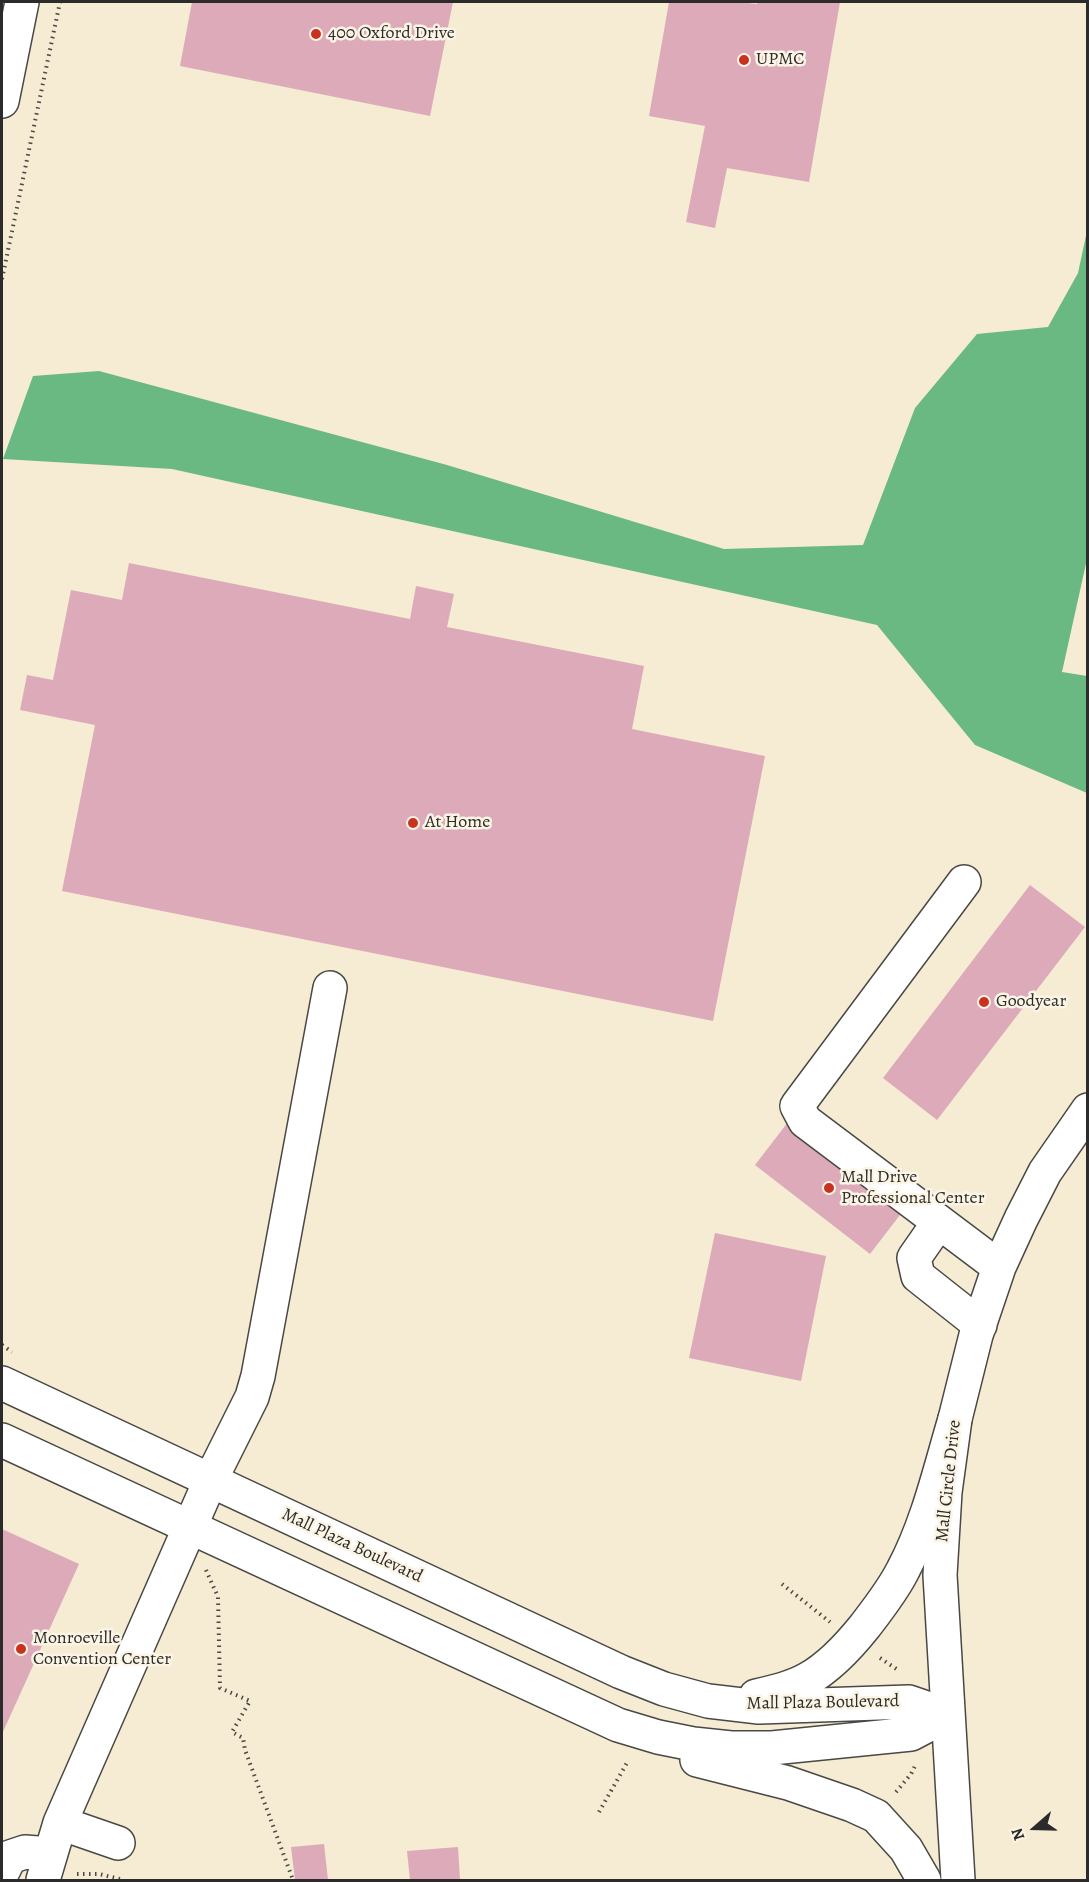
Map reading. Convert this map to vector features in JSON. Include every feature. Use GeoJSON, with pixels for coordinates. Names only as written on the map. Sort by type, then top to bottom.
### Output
{"type":"FeatureCollection","features":[{"type":"Feature","properties":{"kind":"main road"},"geometry":{"type":"LineString","coordinates":[[2,101],[14,7]]}},
{"type":"Feature","properties":{"kind":"main road"},"geometry":{"type":"LineString","coordinates":[[963,882],[797,1106],[805,1120],[999,1267]]}},
{"type":"Feature","properties":{"kind":"main road"},"geometry":{"type":"LineString","coordinates":[[2,1873],[10,1857],[25,1852],[55,1870],[60,1823],[211,1479],[252,1397],[258,1376],[330,988]]}},
{"type":"Feature","properties":{"kind":"main road","name":"Mall Circle Drive"},"geometry":{"type":"LineString","coordinates":[[958,1881],[940,1575],[945,1492],[955,1419],[980,1325],[999,1267],[1045,1172],[1088,1110]]}},
{"type":"Feature","properties":{"kind":"main road"},"geometry":{"type":"LineString","coordinates":[[939,1222],[914,1258],[918,1276],[980,1325]]}},
{"type":"Feature","properties":{"kind":"main road"},"geometry":{"type":"LineString","coordinates":[[2,1375],[38,1400]]}},
{"type":"Feature","properties":{"kind":"main road","name":"Mall Plaza Boulevard"},"geometry":{"type":"LineString","coordinates":[[2,1383],[621,1672],[664,1689],[708,1701],[759,1707],[909,1702],[947,1715]]}},
{"type":"Feature","properties":{"kind":"main road"},"geometry":{"type":"LineString","coordinates":[[708,1701],[754,1696],[784,1689],[809,1678],[824,1668],[853,1641],[876,1613],[903,1570],[926,1514],[955,1419]]}},
{"type":"Feature","properties":{"kind":"main road","name":"Mall Plaza Boulevard"},"geometry":{"type":"LineString","coordinates":[[2,1440],[190,1527],[626,1739],[658,1737],[731,1748],[772,1748],[911,1734],[947,1715]]}},
{"type":"Feature","properties":{"kind":"main road"},"geometry":{"type":"LineString","coordinates":[[626,1739],[788,1783],[852,1805],[876,1816],[906,1849],[924,1881]]}},
{"type":"Feature","properties":{"kind":"main road"},"geometry":{"type":"LineString","coordinates":[[60,1823],[118,1843]]}},
{"type":"Feature","properties":{"kind":"path"},"geometry":{"type":"LineString","coordinates":[[2,279],[60,2]]}},
{"type":"Feature","properties":{"kind":"path"},"geometry":{"type":"LineString","coordinates":[[206,1570],[218,1597],[220,1688],[249,1701],[232,1732],[243,1738],[245,1750],[293,1881]]}},
{"type":"Feature","properties":{"kind":"path"},"geometry":{"type":"LineString","coordinates":[[598,1812],[626,1739]]}},
{"type":"Feature","properties":{"kind":"path"},"geometry":{"type":"LineString","coordinates":[[876,1816],[911,1774],[919,1758],[949,1755]]}},
{"type":"Feature","properties":{"kind":"path"},"geometry":{"type":"LineString","coordinates":[[55,1870],[99,1874],[124,1881]]}},
{"type":"Feature","properties":{"kind":"green space"},"geometry":{"type":"Polygon","coordinates":[[[1087,231],[1087,559],[1062,672],[1087,676],[1087,793],[975,745],[877,625],[172,469],[3,459],[33,376],[99,371],[447,465],[724,549],[863,545],[915,408],[977,334],[1048,327],[1078,273],[1087,231]]]}},
{"type":"Feature","properties":{"kind":"building","name":"400 Oxford Drive"},"geometry":{"type":"Polygon","coordinates":[[[192,2],[453,2],[430,116],[180,66],[192,2]]]}},
{"type":"Feature","properties":{"kind":"building","name":"UPMC"},"geometry":{"type":"Polygon","coordinates":[[[669,2],[757,4],[757,2],[840,2],[809,182],[727,168],[715,228],[686,222],[705,126],[649,116],[669,2]]]}},
{"type":"Feature","properties":{"kind":"building","name":"At Home"},"geometry":{"type":"Polygon","coordinates":[[[129,563],[410,619],[416,586],[454,594],[447,627],[644,666],[632,729],[765,756],[713,1021],[62,891],[95,725],[20,710],[27,675],[53,680],[71,590],[122,600],[129,563]]]}},
{"type":"Feature","properties":{"kind":"building","name":"Goodyear"},"geometry":{"type":"Polygon","coordinates":[[[1030,885],[1085,927],[937,1120],[883,1078],[1030,885]]]}},
{"type":"Feature","properties":{"kind":"building","name":"Mall Drive Professional Center"},"geometry":{"type":"Polygon","coordinates":[[[788,1122],[903,1211],[870,1254],[755,1165],[788,1122]]]}},
{"type":"Feature","properties":{"kind":"building"},"geometry":{"type":"Polygon","coordinates":[[[715,1233],[826,1256],[801,1381],[689,1358],[715,1233]]]}},
{"type":"Feature","properties":{"kind":"building","name":"Monroeville Convention Center"},"geometry":{"type":"Polygon","coordinates":[[[2,1529],[79,1564],[2,1734],[2,1529]]]}},
{"type":"Feature","properties":{"kind":"building"},"geometry":{"type":"Polygon","coordinates":[[[324,1844],[328,1880],[295,1880],[291,1847],[324,1844]]]}},
{"type":"Feature","properties":{"kind":"building"},"geometry":{"type":"Polygon","coordinates":[[[458,1847],[460,1880],[410,1880],[407,1851],[458,1847]]]}},
{"type":"Feature","properties":{"kind":"place","name":"400 Oxford Drive"},"geometry":{"type":"Point","coordinates":[316,34]}},
{"type":"Feature","properties":{"kind":"place","name":"UPMC"},"geometry":{"type":"Point","coordinates":[744,60]}},
{"type":"Feature","properties":{"kind":"place","name":"At Home"},"geometry":{"type":"Point","coordinates":[413,823]}},
{"type":"Feature","properties":{"kind":"place","name":"Goodyear"},"geometry":{"type":"Point","coordinates":[984,1002]}},
{"type":"Feature","properties":{"kind":"place","name":"Mall Drive Professional Center"},"geometry":{"type":"Point","coordinates":[829,1188]}},
{"type":"Feature","properties":{"kind":"place","name":"Monroeville Convention Center"},"geometry":{"type":"Point","coordinates":[21,1649]}}]}
